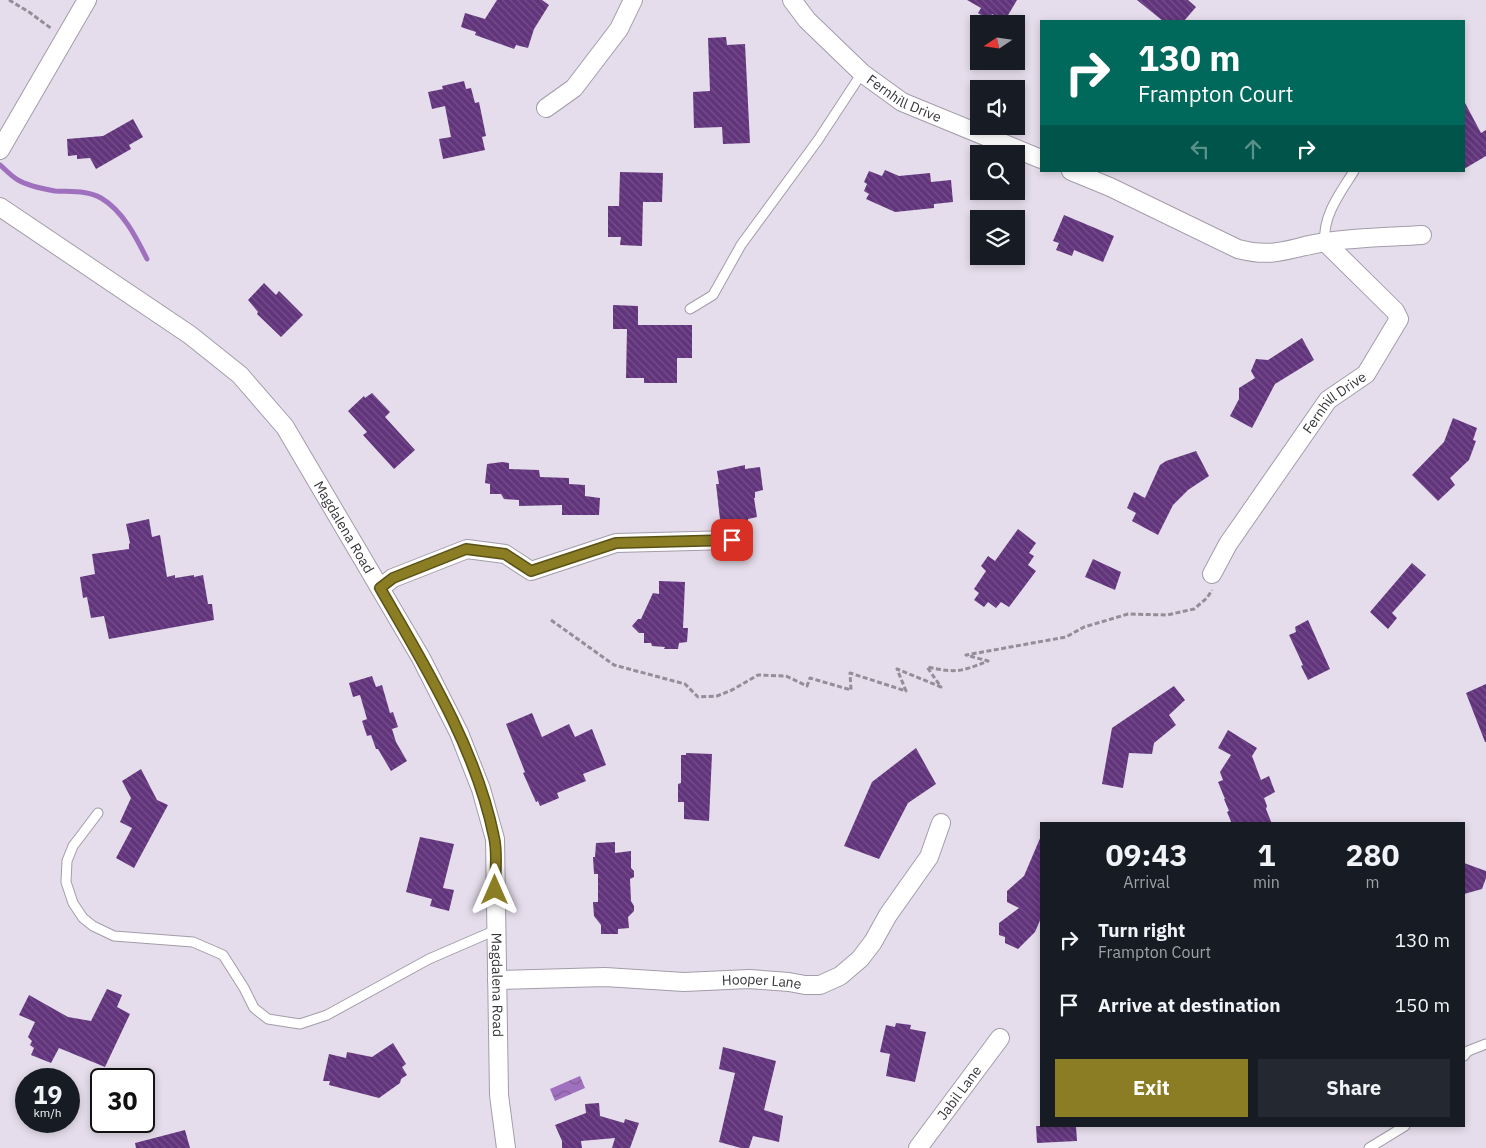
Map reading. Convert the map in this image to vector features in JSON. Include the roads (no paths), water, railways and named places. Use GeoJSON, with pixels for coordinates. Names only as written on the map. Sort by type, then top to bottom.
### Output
{"type":"FeatureCollection","features":[{"type":"Feature","properties":{"kind":"street"},"geometry":{"type":"LineString","coordinates":[[2,147],[88,0]]}},
{"type":"Feature","properties":{"kind":"street"},"geometry":{"type":"LineString","coordinates":[[546,108],[574,88],[619,28],[633,0]]}},
{"type":"Feature","properties":{"kind":"street","name":"Fernhill Drive"},"geometry":{"type":"LineString","coordinates":[[792,0],[807,20],[862,73],[902,102],[1040,159]]}},
{"type":"Feature","properties":{"kind":"street"},"geometry":{"type":"LineString","coordinates":[[1072,172],[1110,187],[1238,249],[1251,252],[1281,252],[1325,242],[1422,235]]}},
{"type":"Feature","properties":{"kind":"street","name":"Magdalena Road"},"geometry":{"type":"LineString","coordinates":[[0,207],[190,335],[240,375],[285,427],[421,658],[458,733],[481,789],[495,839],[499,1095],[506,1148]]}},
{"type":"Feature","properties":{"kind":"street","name":"Fernhill Drive"},"geometry":{"type":"LineString","coordinates":[[1212,574],[1228,544],[1328,400],[1366,374],[1399,319],[1395,311],[1325,242]]}},
{"type":"Feature","properties":{"kind":"street"},"geometry":{"type":"LineString","coordinates":[[380,588],[393,578],[466,549],[505,554],[531,571],[616,543],[732,540]]}},
{"type":"Feature","properties":{"kind":"street","name":"Hooper Lane"},"geometry":{"type":"LineString","coordinates":[[497,980],[605,977],[684,982],[749,979],[820,985],[840,976],[860,959],[873,942],[888,915],[929,857],[941,823]]}},
{"type":"Feature","properties":{"kind":"street","name":"Jabil Lane"},"geometry":{"type":"LineString","coordinates":[[918,1148],[1000,1038]]}},
{"type":"Feature","properties":{"kind":"lane"},"geometry":{"type":"LineString","coordinates":[[690,309],[713,295],[741,245],[818,140],[862,73]]}},
{"type":"Feature","properties":{"kind":"lane"},"geometry":{"type":"LineString","coordinates":[[1325,242],[1326,221],[1353,172]]}},
{"type":"Feature","properties":{"kind":"lane"},"geometry":{"type":"LineString","coordinates":[[98,813],[74,846],[67,861],[66,882],[73,903],[83,918],[93,926],[114,936],[193,942],[223,955],[254,1008],[268,1019],[300,1024],[327,1015],[429,959],[496,930]]}},
{"type":"Feature","properties":{"kind":"lane"},"geometry":{"type":"LineString","coordinates":[[1465,1055],[1468,1051],[1486,1044]]}},
{"type":"Feature","properties":{"kind":"lane"},"geometry":{"type":"LineString","coordinates":[[1369,1148],[1403,1127]]}},
{"type":"Feature","properties":{"kind":"water"},"geometry":{"type":"Polygon","coordinates":[[[580,1076],[585,1088],[555,1101],[550,1089],[580,1076]]]}},
{"type":"Feature","properties":{"kind":"waterway"},"geometry":{"type":"LineString","coordinates":[[0,165],[15,178],[31,186],[55,191],[96,195],[109,203],[133,233],[147,259]]}}]}
